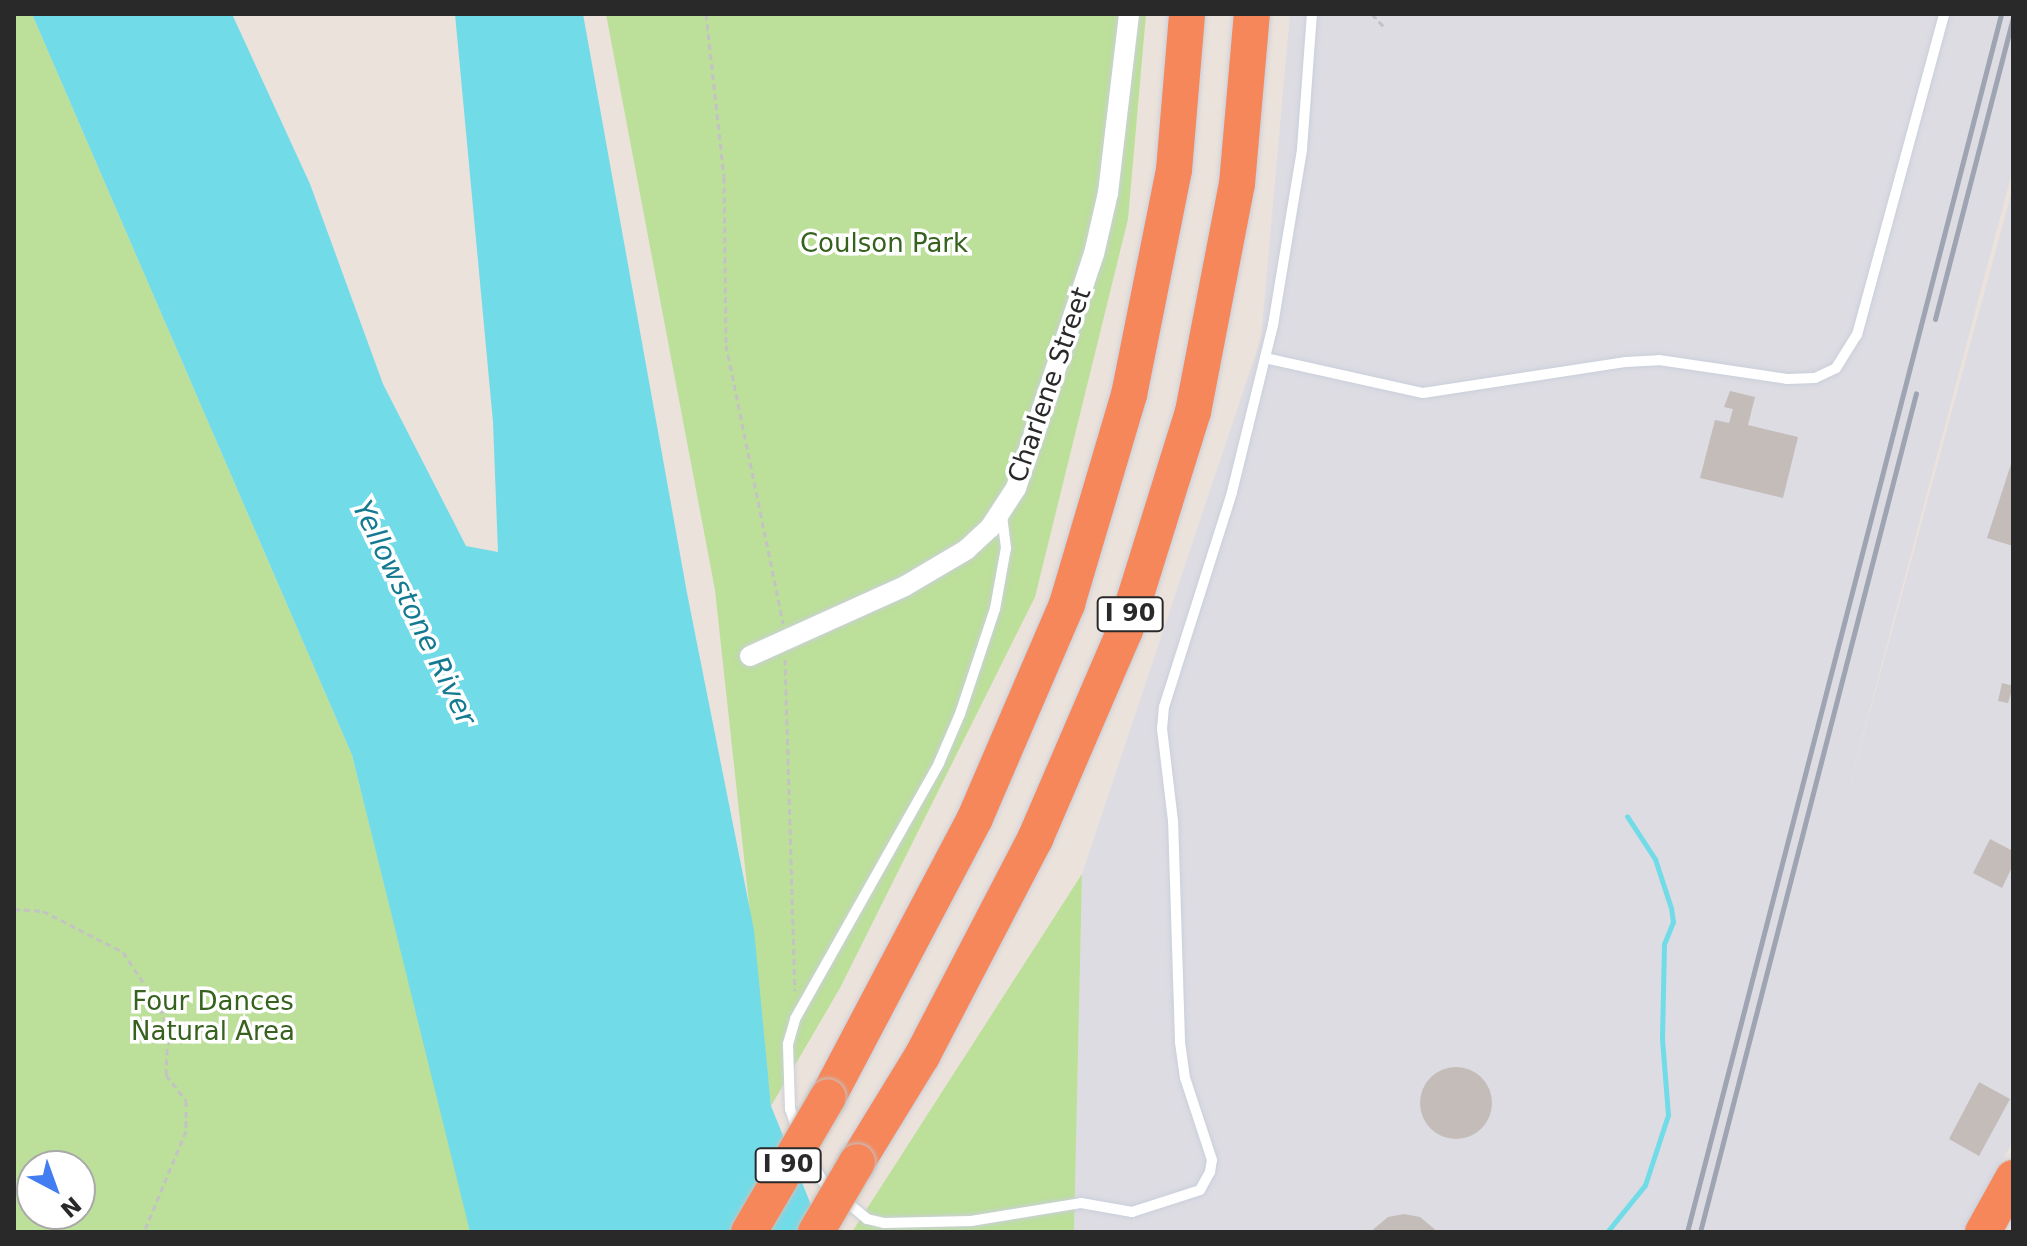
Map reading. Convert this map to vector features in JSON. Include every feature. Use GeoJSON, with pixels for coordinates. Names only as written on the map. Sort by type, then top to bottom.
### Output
{"type":"FeatureCollection","features":[{"type":"Feature","properties":{"kind":"highway","name":"I 90"},"geometry":{"type":"LineString","coordinates":[[749,1232],[828,1097],[975,818],[1067,604],[1129,395],[1174,170],[1187,14]]}},
{"type":"Feature","properties":{"kind":"highway","name":"I 90"},"geometry":{"type":"LineString","coordinates":[[816,1232],[922,1056],[1035,839],[1125,630],[1193,412],[1237,184],[1252,14]]}},
{"type":"Feature","properties":{"kind":"highway"},"geometry":{"type":"LineString","coordinates":[[1983,1232],[2013,1178]]}},
{"type":"Feature","properties":{"kind":"street","name":"Charlene Street"},"geometry":{"type":"LineString","coordinates":[[750,656],[905,586],[966,550],[1002,510],[1016,488],[1094,254],[1110,178],[1129,14]]}},
{"type":"Feature","properties":{"kind":"lane"},"geometry":{"type":"LineString","coordinates":[[1002,510],[1006,548],[995,609],[960,714],[939,763],[795,1019],[788,1044],[790,1109],[824,1183],[867,1219],[971,1221],[1081,1203],[1132,1212],[1200,1190],[1212,1160],[1185,1078],[1180,1041],[1173,821],[1162,729],[1164,707],[1232,492],[1265,358],[1302,149],[1312,14]]}},
{"type":"Feature","properties":{"kind":"lane"},"geometry":{"type":"LineString","coordinates":[[1265,358],[1423,393],[1625,362],[1659,360],[1787,379],[1815,378],[1836,368],[1857,335],[1944,14]]}},
{"type":"Feature","properties":{"kind":"path"},"geometry":{"type":"LineString","coordinates":[[706,14],[724,177],[726,345],[784,639],[795,1019]]}},
{"type":"Feature","properties":{"kind":"path"},"geometry":{"type":"LineString","coordinates":[[1372,14],[1385,28]]}},
{"type":"Feature","properties":{"kind":"path"},"geometry":{"type":"LineString","coordinates":[[14,909],[43,911],[123,952],[160,1008],[168,1029],[166,1075],[186,1101],[186,1131],[144,1232]]}},
{"type":"Feature","properties":{"kind":"shaded area"},"geometry":{"type":"Polygon","coordinates":[[[1290,14],[2013,14],[2013,169],[1842,814],[2013,187],[2013,1141],[1962,1232],[1074,1232],[1082,874],[1261,338],[1290,14]]]}},
{"type":"Feature","properties":{"kind":"green space","name":"Four Dances Natural Area"},"geometry":{"type":"Polygon","coordinates":[[[14,14],[32,14],[352,755],[471,1232],[14,1232],[14,14]]]}},
{"type":"Feature","properties":{"kind":"green space","name":"Coulson Park"},"geometry":{"type":"Polygon","coordinates":[[[606,14],[1146,14],[1128,219],[1035,597],[840,988],[771,1106],[715,590],[606,14]]]}},
{"type":"Feature","properties":{"kind":"green space"},"geometry":{"type":"Polygon","coordinates":[[[1082,874],[1074,1232],[852,1232],[1082,874]]]}},
{"type":"Feature","properties":{"kind":"water","name":"Yellowstone River"},"geometry":{"type":"Polygon","coordinates":[[[32,14],[232,14],[310,184],[383,384],[466,546],[498,552],[493,422],[455,14],[583,14],[687,593],[754,930],[771,1106],[822,1232],[470,1232],[352,755],[32,14]]]}},
{"type":"Feature","properties":{"kind":"building"},"geometry":{"type":"Polygon","coordinates":[[[1730,391],[1755,397],[1748,425],[1798,437],[1783,498],[1700,478],[1715,420],[1729,423],[1733,409],[1724,407],[1730,391]]]}},
{"type":"Feature","properties":{"kind":"building"},"geometry":{"type":"Polygon","coordinates":[[[2013,458],[2013,546],[1987,538],[2013,458]]]}},
{"type":"Feature","properties":{"kind":"building"},"geometry":{"type":"Polygon","coordinates":[[[2002,683],[2013,686],[2008,703],[1998,701],[2002,683]]]}},
{"type":"Feature","properties":{"kind":"building"},"geometry":{"type":"Polygon","coordinates":[[[1990,839],[2013,851],[2013,865],[2002,888],[1973,873],[1990,839]]]}},
{"type":"Feature","properties":{"kind":"building"},"geometry":{"type":"Polygon","coordinates":[[[1463,1067],[1482,1077],[1490,1089],[1490,1117],[1482,1129],[1470,1137],[1449,1139],[1430,1129],[1422,1117],[1420,1096],[1430,1077],[1442,1069],[1463,1067]]]}},
{"type":"Feature","properties":{"kind":"building"},"geometry":{"type":"Polygon","coordinates":[[[1979,1082],[2010,1099],[1979,1156],[1949,1139],[1979,1082]]]}},
{"type":"Feature","properties":{"kind":"building"},"geometry":{"type":"Polygon","coordinates":[[[1404,1214],[1420,1217],[1438,1232],[1370,1232],[1388,1217],[1404,1214]]]}},
{"type":"Feature","properties":{"kind":"waterway"},"geometry":{"type":"LineString","coordinates":[[1607,1232],[1645,1185],[1668,1115],[1662,1039],[1664,944],[1673,922],[1655,859],[1627,816]]}},
{"type":"Feature","properties":{"kind":"railway"},"geometry":{"type":"LineString","coordinates":[[1687,1232],[2001,14]]}},
{"type":"Feature","properties":{"kind":"railway"},"geometry":{"type":"LineString","coordinates":[[1935,319],[2013,17]]}},
{"type":"Feature","properties":{"kind":"railway"},"geometry":{"type":"LineString","coordinates":[[1700,1232],[1916,393]]}}]}
